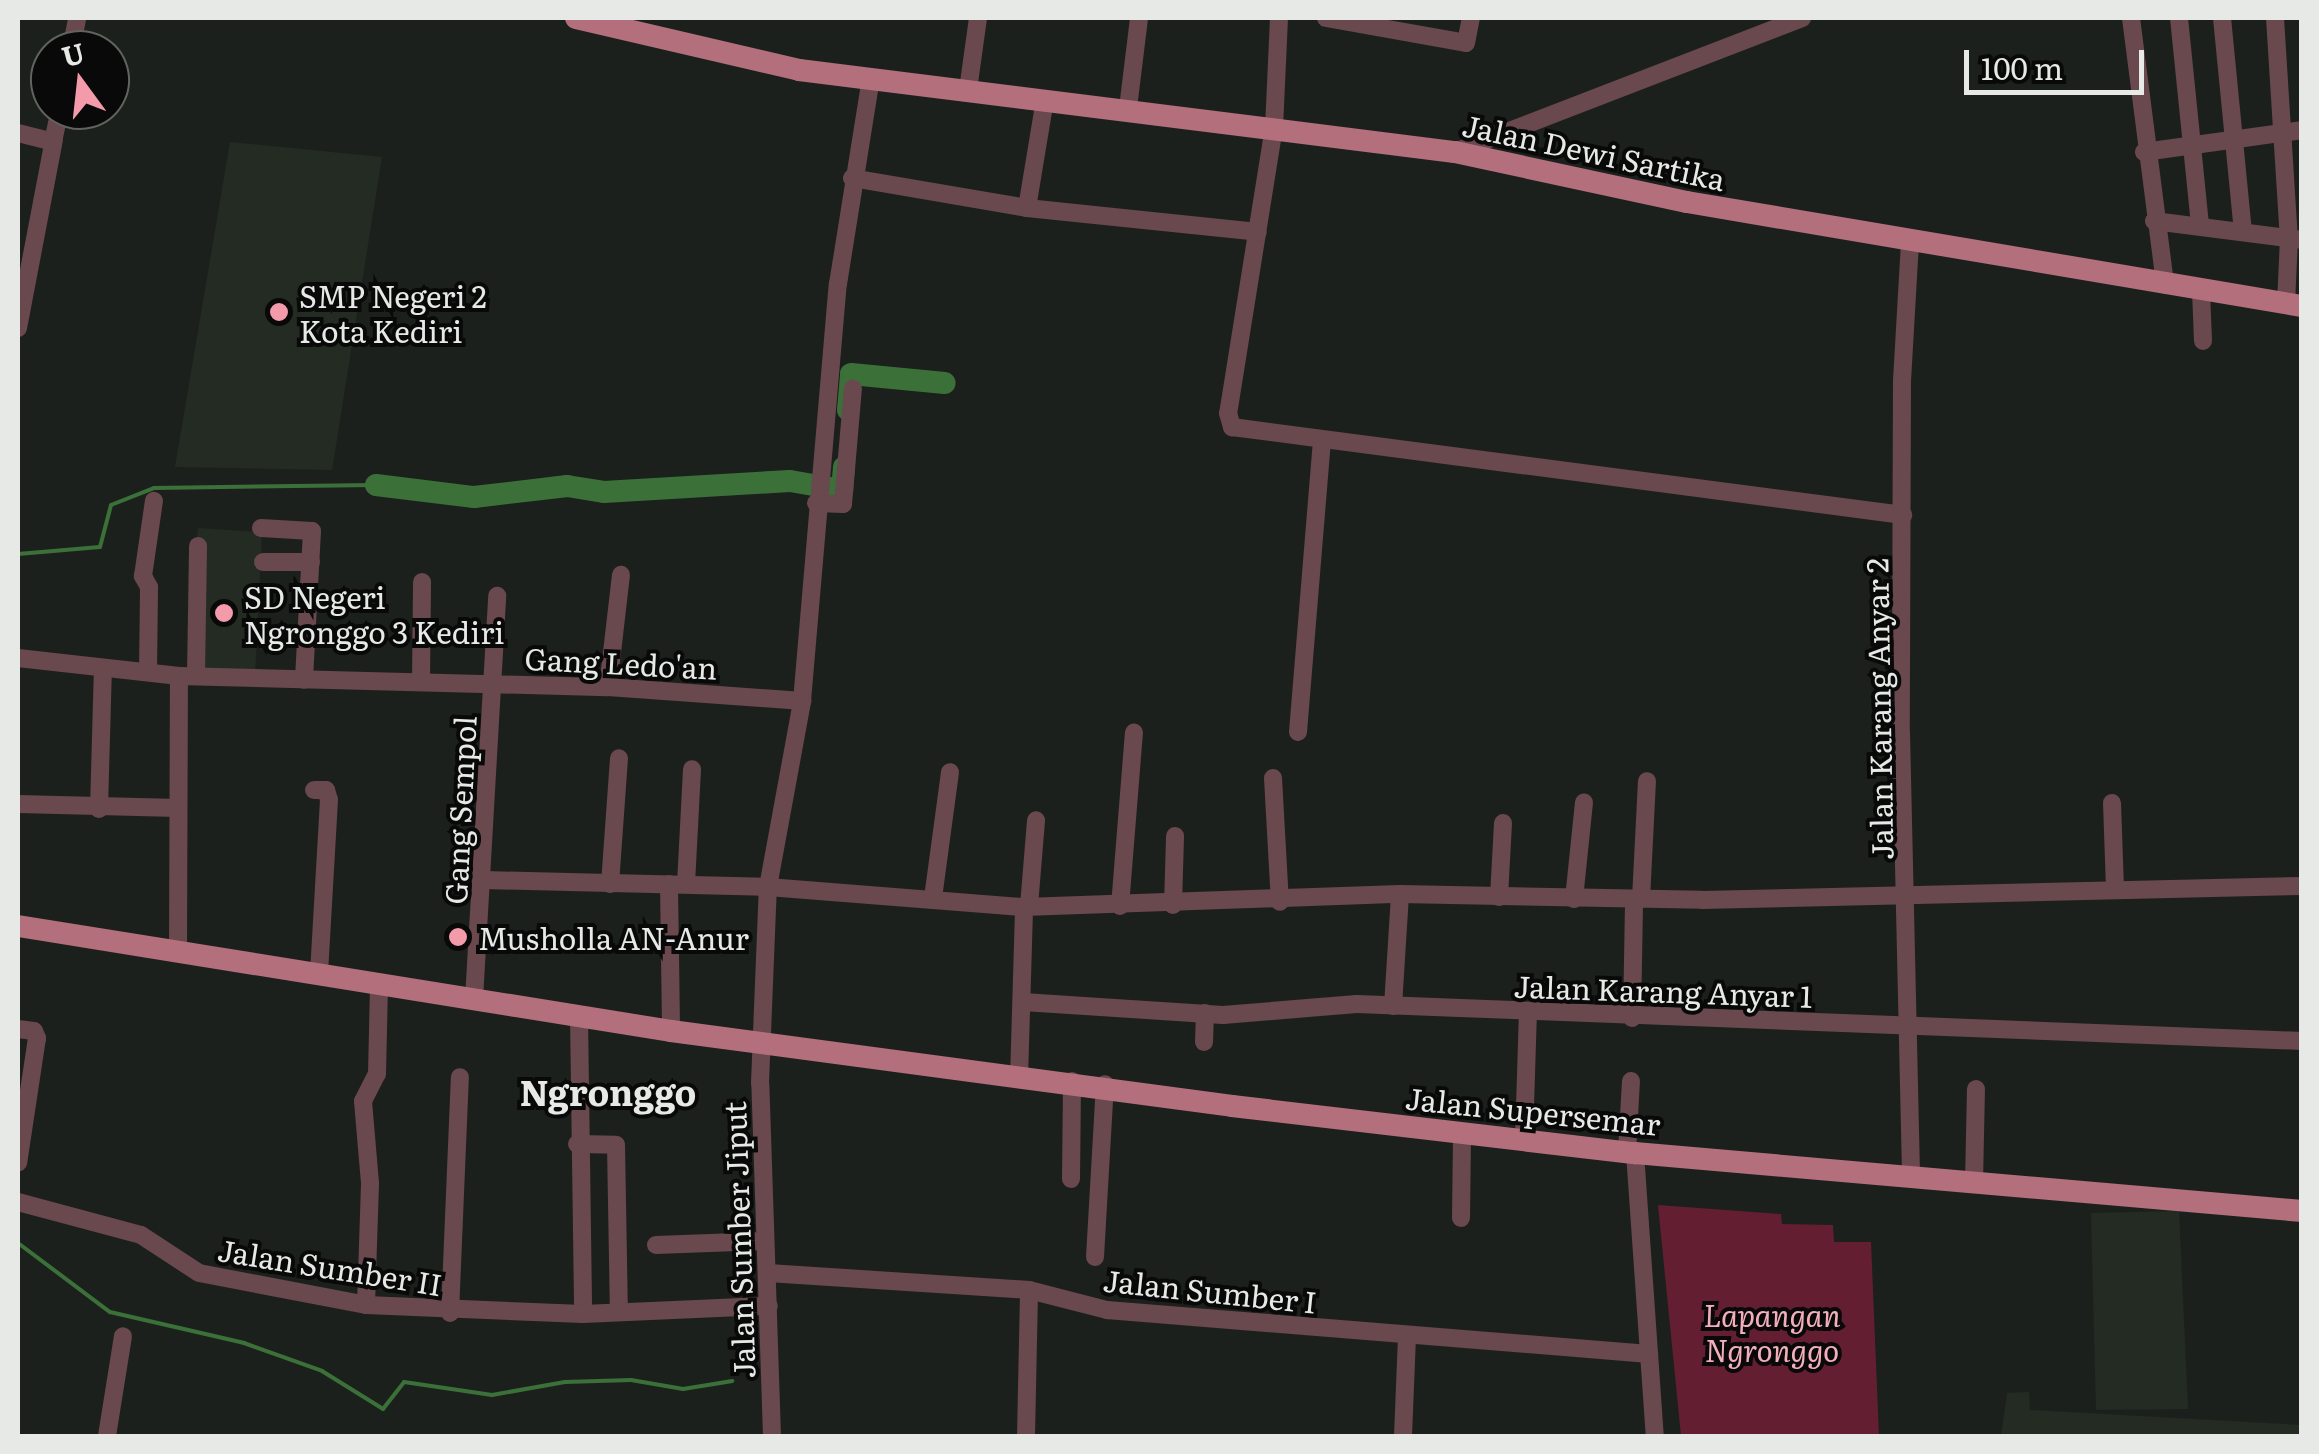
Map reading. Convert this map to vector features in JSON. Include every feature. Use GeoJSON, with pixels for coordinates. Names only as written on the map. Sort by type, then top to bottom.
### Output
{"type":"FeatureCollection","features":[{"type":"Feature","properties":{"kind":"main road","name":"Jalan Dewi Sartika"},"geometry":{"type":"LineString","coordinates":[[576,18],[786,68],[1456,152],[1910,242],[2294,305]]}},
{"type":"Feature","properties":{"kind":"main road","name":"Jalan Supersemar"},"geometry":{"type":"LineString","coordinates":[[18,926],[671,1031],[1018,1079],[1106,1084],[1631,1152],[2302,1212]]}},
{"type":"Feature","properties":{"kind":"street"},"geometry":{"type":"LineString","coordinates":[[968,90],[978,18]]}},
{"type":"Feature","properties":{"kind":"street"},"geometry":{"type":"LineString","coordinates":[[1128,108],[1139,18]]}},
{"type":"Feature","properties":{"kind":"street"},"geometry":{"type":"LineString","coordinates":[[1279,18],[1274,127],[1228,419],[1242,430],[1903,514]]}},
{"type":"Feature","properties":{"kind":"street"},"geometry":{"type":"LineString","coordinates":[[1326,18],[1485,46]]}},
{"type":"Feature","properties":{"kind":"street"},"geometry":{"type":"LineString","coordinates":[[1466,42],[1470,18]]}},
{"type":"Feature","properties":{"kind":"street"},"geometry":{"type":"LineString","coordinates":[[1456,152],[1802,18]]}},
{"type":"Feature","properties":{"kind":"street"},"geometry":{"type":"LineString","coordinates":[[2131,18],[2144,152],[2165,286]]}},
{"type":"Feature","properties":{"kind":"street"},"geometry":{"type":"LineString","coordinates":[[2180,18],[2188,144],[2200,226]]}},
{"type":"Feature","properties":{"kind":"street"},"geometry":{"type":"LineString","coordinates":[[2222,18],[2243,232]]}},
{"type":"Feature","properties":{"kind":"street"},"geometry":{"type":"LineString","coordinates":[[2274,18],[2281,132],[2295,239],[2294,305]]}},
{"type":"Feature","properties":{"kind":"street","name":"Jalan Sumber Jiput"},"geometry":{"type":"LineString","coordinates":[[772,1436],[762,1041],[768,886],[802,701],[818,470],[852,178],[870,79]]}},
{"type":"Feature","properties":{"kind":"street"},"geometry":{"type":"LineString","coordinates":[[1027,208],[1045,99]]}},
{"type":"Feature","properties":{"kind":"street"},"geometry":{"type":"LineString","coordinates":[[18,328],[56,130]]}},
{"type":"Feature","properties":{"kind":"street"},"geometry":{"type":"LineString","coordinates":[[2144,152],[2302,130]]}},
{"type":"Feature","properties":{"kind":"street"},"geometry":{"type":"LineString","coordinates":[[18,133],[54,140]]}},
{"type":"Feature","properties":{"kind":"street"},"geometry":{"type":"LineString","coordinates":[[852,178],[1027,208],[1258,232]]}},
{"type":"Feature","properties":{"kind":"street"},"geometry":{"type":"LineString","coordinates":[[2154,221],[2295,239]]}},
{"type":"Feature","properties":{"kind":"street","name":"Jalan Karang Anyar 2"},"geometry":{"type":"LineString","coordinates":[[1910,242],[1901,733],[1909,895],[1912,1176]]}},
{"type":"Feature","properties":{"kind":"street"},"geometry":{"type":"LineString","coordinates":[[2201,291],[2203,340]]}},
{"type":"Feature","properties":{"kind":"street"},"geometry":{"type":"LineString","coordinates":[[816,499],[843,504],[853,388]]}},
{"type":"Feature","properties":{"kind":"street"},"geometry":{"type":"LineString","coordinates":[[1298,732],[1322,440]]}},
{"type":"Feature","properties":{"kind":"street"},"geometry":{"type":"LineString","coordinates":[[148,672],[149,587],[143,576],[154,501]]}},
{"type":"Feature","properties":{"kind":"street"},"geometry":{"type":"LineString","coordinates":[[261,528],[310,528],[312,562],[304,680]]}},
{"type":"Feature","properties":{"kind":"street"},"geometry":{"type":"LineString","coordinates":[[178,952],[178,808],[198,546]]}},
{"type":"Feature","properties":{"kind":"street"},"geometry":{"type":"LineString","coordinates":[[263,562],[312,562]]}},
{"type":"Feature","properties":{"kind":"street"},"geometry":{"type":"LineString","coordinates":[[608,686],[621,575]]}},
{"type":"Feature","properties":{"kind":"street"},"geometry":{"type":"LineString","coordinates":[[422,582],[422,680]]}},
{"type":"Feature","properties":{"kind":"street","name":"Gang Sempol"},"geometry":{"type":"LineString","coordinates":[[474,1000],[484,880],[496,596]]}},
{"type":"Feature","properties":{"kind":"street","name":"Gang Ledo'an"},"geometry":{"type":"LineString","coordinates":[[18,658],[188,676],[608,686],[802,701]]}},
{"type":"Feature","properties":{"kind":"street"},"geometry":{"type":"LineString","coordinates":[[99,809],[103,668]]}},
{"type":"Feature","properties":{"kind":"street"},"geometry":{"type":"LineString","coordinates":[[1120,906],[1134,733]]}},
{"type":"Feature","properties":{"kind":"street"},"geometry":{"type":"LineString","coordinates":[[610,884],[619,758]]}},
{"type":"Feature","properties":{"kind":"street"},"geometry":{"type":"LineString","coordinates":[[671,1031],[677,884],[692,769]]}},
{"type":"Feature","properties":{"kind":"street"},"geometry":{"type":"LineString","coordinates":[[933,898],[950,772]]}},
{"type":"Feature","properties":{"kind":"street"},"geometry":{"type":"LineString","coordinates":[[1273,778],[1280,902]]}},
{"type":"Feature","properties":{"kind":"street"},"geometry":{"type":"LineString","coordinates":[[1632,1018],[1647,781]]}},
{"type":"Feature","properties":{"kind":"street"},"geometry":{"type":"LineString","coordinates":[[314,790],[326,790],[329,800],[319,973]]}},
{"type":"Feature","properties":{"kind":"street"},"geometry":{"type":"LineString","coordinates":[[2112,802],[2115,888]]}},
{"type":"Feature","properties":{"kind":"street"},"geometry":{"type":"LineString","coordinates":[[1574,898],[1584,803]]}},
{"type":"Feature","properties":{"kind":"street"},"geometry":{"type":"LineString","coordinates":[[18,804],[178,808]]}},
{"type":"Feature","properties":{"kind":"street"},"geometry":{"type":"LineString","coordinates":[[1018,1079],[1026,907],[1036,820]]}},
{"type":"Feature","properties":{"kind":"street"},"geometry":{"type":"LineString","coordinates":[[1499,897],[1504,823]]}},
{"type":"Feature","properties":{"kind":"street"},"geometry":{"type":"LineString","coordinates":[[1173,905],[1174,836]]}},
{"type":"Feature","properties":{"kind":"street"},"geometry":{"type":"LineString","coordinates":[[484,880],[768,886],[1026,907],[1280,902],[1400,894],[1637,899],[2302,886]]}},
{"type":"Feature","properties":{"kind":"street"},"geometry":{"type":"LineString","coordinates":[[1393,1006],[1400,894]]}},
{"type":"Feature","properties":{"kind":"street"},"geometry":{"type":"LineString","coordinates":[[366,1306],[370,1183],[364,1101],[378,1074],[379,983]]}},
{"type":"Feature","properties":{"kind":"street","name":"Jalan Karang Anyar 1"},"geometry":{"type":"LineString","coordinates":[[1023,1002],[1205,1014],[1393,1006],[2302,1041]]}},
{"type":"Feature","properties":{"kind":"street"},"geometry":{"type":"LineString","coordinates":[[1524,1138],[1528,1013]]}},
{"type":"Feature","properties":{"kind":"street"},"geometry":{"type":"LineString","coordinates":[[1204,1042],[1205,1014]]}},
{"type":"Feature","properties":{"kind":"street"},"geometry":{"type":"LineString","coordinates":[[579,1016],[577,1144],[583,1314]]}},
{"type":"Feature","properties":{"kind":"street"},"geometry":{"type":"LineString","coordinates":[[18,1028],[37,1038],[18,1163]]}},
{"type":"Feature","properties":{"kind":"street"},"geometry":{"type":"LineString","coordinates":[[450,1313],[460,1077]]}},
{"type":"Feature","properties":{"kind":"street"},"geometry":{"type":"LineString","coordinates":[[1632,1081],[1631,1152],[1655,1436]]}},
{"type":"Feature","properties":{"kind":"street"},"geometry":{"type":"LineString","coordinates":[[1072,1082],[1072,1178]]}},
{"type":"Feature","properties":{"kind":"street"},"geometry":{"type":"LineString","coordinates":[[1095,1257],[1106,1084]]}},
{"type":"Feature","properties":{"kind":"street"},"geometry":{"type":"LineString","coordinates":[[1974,1183],[1976,1089]]}},
{"type":"Feature","properties":{"kind":"street"},"geometry":{"type":"LineString","coordinates":[[1460,1218],[1462,1132]]}},
{"type":"Feature","properties":{"kind":"street"},"geometry":{"type":"LineString","coordinates":[[577,1144],[616,1146],[619,1312]]}},
{"type":"Feature","properties":{"kind":"street","name":"Jalan Sumber II"},"geometry":{"type":"LineString","coordinates":[[18,1202],[141,1236],[199,1273],[366,1306],[450,1313],[583,1314],[769,1306]]}},
{"type":"Feature","properties":{"kind":"street"},"geometry":{"type":"LineString","coordinates":[[656,1245],[766,1242]]}},
{"type":"Feature","properties":{"kind":"street","name":"Jalan Sumber I"},"geometry":{"type":"LineString","coordinates":[[768,1273],[1029,1290],[1107,1310],[1407,1338],[1649,1354]]}},
{"type":"Feature","properties":{"kind":"street"},"geometry":{"type":"LineString","coordinates":[[1026,1436],[1029,1290]]}},
{"type":"Feature","properties":{"kind":"street"},"geometry":{"type":"LineString","coordinates":[[107,1436],[123,1336]]}},
{"type":"Feature","properties":{"kind":"street"},"geometry":{"type":"LineString","coordinates":[[1403,1436],[1407,1338]]}},
{"type":"Feature","properties":{"kind":"shaded area","name":"SMP Negeri 2 Kota Kediri"},"geometry":{"type":"Polygon","coordinates":[[[230,142],[382,157],[332,470],[175,467],[230,142]]]}},
{"type":"Feature","properties":{"kind":"shaded area","name":"SD Negeri Ngronggo 3 Kediri"},"geometry":{"type":"Polygon","coordinates":[[[198,528],[262,532],[255,676],[195,673],[189,629],[198,528]]]}},
{"type":"Feature","properties":{"kind":"shaded area"},"geometry":{"type":"Polygon","coordinates":[[[2179,1211],[2188,1409],[2096,1410],[2091,1213],[2179,1211]]]}},
{"type":"Feature","properties":{"kind":"shaded area"},"geometry":{"type":"Polygon","coordinates":[[[2029,1392],[2030,1410],[2301,1425],[2301,1436],[2001,1436],[2007,1393],[2029,1392]]]}},
{"type":"Feature","properties":{"kind":"green space","name":"Lapangan Ngronggo"},"geometry":{"type":"Polygon","coordinates":[[[1658,1205],[1781,1214],[1782,1224],[1833,1225],[1834,1242],[1871,1242],[1879,1436],[1681,1436],[1658,1205]]]}},
{"type":"Feature","properties":{"kind":"waterway"},"geometry":{"type":"LineString","coordinates":[[848,410],[851,374],[945,383]]}},
{"type":"Feature","properties":{"kind":"waterway"},"geometry":{"type":"LineString","coordinates":[[376,485],[474,497],[567,486],[604,492],[790,481],[842,490],[844,467]]}},
{"type":"Feature","properties":{"kind":"waterway"},"geometry":{"type":"LineString","coordinates":[[18,554],[100,547],[111,505],[154,488],[376,485]]}},
{"type":"Feature","properties":{"kind":"waterway"},"geometry":{"type":"LineString","coordinates":[[18,1243],[110,1312],[244,1343],[322,1371],[383,1409],[404,1382],[492,1395],[565,1382],[631,1380],[683,1389],[732,1381]]}},
{"type":"Feature","properties":{"kind":"place","name":"SMP Negeri 2 Kota Kediri"},"geometry":{"type":"Point","coordinates":[279,312]}},
{"type":"Feature","properties":{"kind":"place","name":"SD Negeri Ngronggo 3 Kediri"},"geometry":{"type":"Point","coordinates":[224,613]}},
{"type":"Feature","properties":{"kind":"place","name":"Musholla AN-Anur"},"geometry":{"type":"Point","coordinates":[458,937]}},
{"type":"Feature","properties":{"kind":"district","name":"Ngronggo"},"geometry":{"type":"Point","coordinates":[608,1091]}}]}
